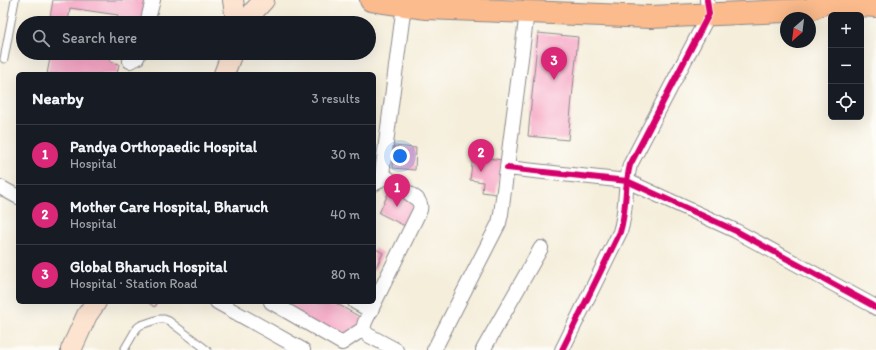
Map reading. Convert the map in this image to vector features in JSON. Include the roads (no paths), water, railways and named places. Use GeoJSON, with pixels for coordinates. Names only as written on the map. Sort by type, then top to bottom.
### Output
{"type":"FeatureCollection","features":[{"type":"Feature","properties":{"kind":"main road"},"geometry":{"type":"LineString","coordinates":[[233,0],[235,16]]}},
{"type":"Feature","properties":{"kind":"main road"},"geometry":{"type":"LineString","coordinates":[[252,16],[264,0]]}},
{"type":"Feature","properties":{"kind":"main road"},"geometry":{"type":"LineString","coordinates":[[371,0],[426,8],[650,17],[708,7],[808,10],[823,1],[849,5],[876,6]]}},
{"type":"Feature","properties":{"kind":"main road"},"geometry":{"type":"LineString","coordinates":[[225,72],[229,60]]}},
{"type":"Feature","properties":{"kind":"main road"},"geometry":{"type":"LineString","coordinates":[[71,350],[87,315],[95,304]]}},
{"type":"Feature","properties":{"kind":"street"},"geometry":{"type":"LineString","coordinates":[[149,16],[153,0]]}},
{"type":"Feature","properties":{"kind":"street"},"geometry":{"type":"LineString","coordinates":[[376,301],[421,206],[417,199],[378,179],[404,5]]}},
{"type":"Feature","properties":{"kind":"street"},"geometry":{"type":"LineString","coordinates":[[562,350],[620,232],[630,165],[708,7]]}},
{"type":"Feature","properties":{"kind":"street"},"geometry":{"type":"LineString","coordinates":[[434,350],[499,222],[527,12]]}},
{"type":"Feature","properties":{"kind":"street"},"geometry":{"type":"LineString","coordinates":[[507,168],[627,181],[736,231],[872,304],[876,308]]}},
{"type":"Feature","properties":{"kind":"street"},"geometry":{"type":"LineString","coordinates":[[0,188],[16,196]]}},
{"type":"Feature","properties":{"kind":"street"},"geometry":{"type":"LineString","coordinates":[[484,350],[541,248]]}},
{"type":"Feature","properties":{"kind":"street"},"geometry":{"type":"LineString","coordinates":[[221,304],[303,350]]}},
{"type":"Feature","properties":{"kind":"street"},"geometry":{"type":"LineString","coordinates":[[275,304],[342,343],[363,330],[365,322],[374,304]]}},
{"type":"Feature","properties":{"kind":"street"},"geometry":{"type":"LineString","coordinates":[[359,304],[371,311]]}},
{"type":"Feature","properties":{"kind":"street"},"geometry":{"type":"LineString","coordinates":[[363,330],[368,335],[396,350]]}},
{"type":"Feature","properties":{"kind":"lane"},"geometry":{"type":"LineString","coordinates":[[4,59],[15,0]]}},
{"type":"Feature","properties":{"kind":"lane"},"geometry":{"type":"LineString","coordinates":[[124,350],[138,327],[142,324],[164,319],[169,321],[207,350]]}},
{"type":"Feature","properties":{"kind":"place","name":"Global Bharuch Hospital"},"geometry":{"type":"Point","coordinates":[554,80]}},
{"type":"Feature","properties":{"kind":"place","name":"Mother Care Hospital, Bharuch"},"geometry":{"type":"Point","coordinates":[481,172]}},
{"type":"Feature","properties":{"kind":"place","name":"Pandya Orthopaedic Hospital"},"geometry":{"type":"Point","coordinates":[397,207]}}]}
